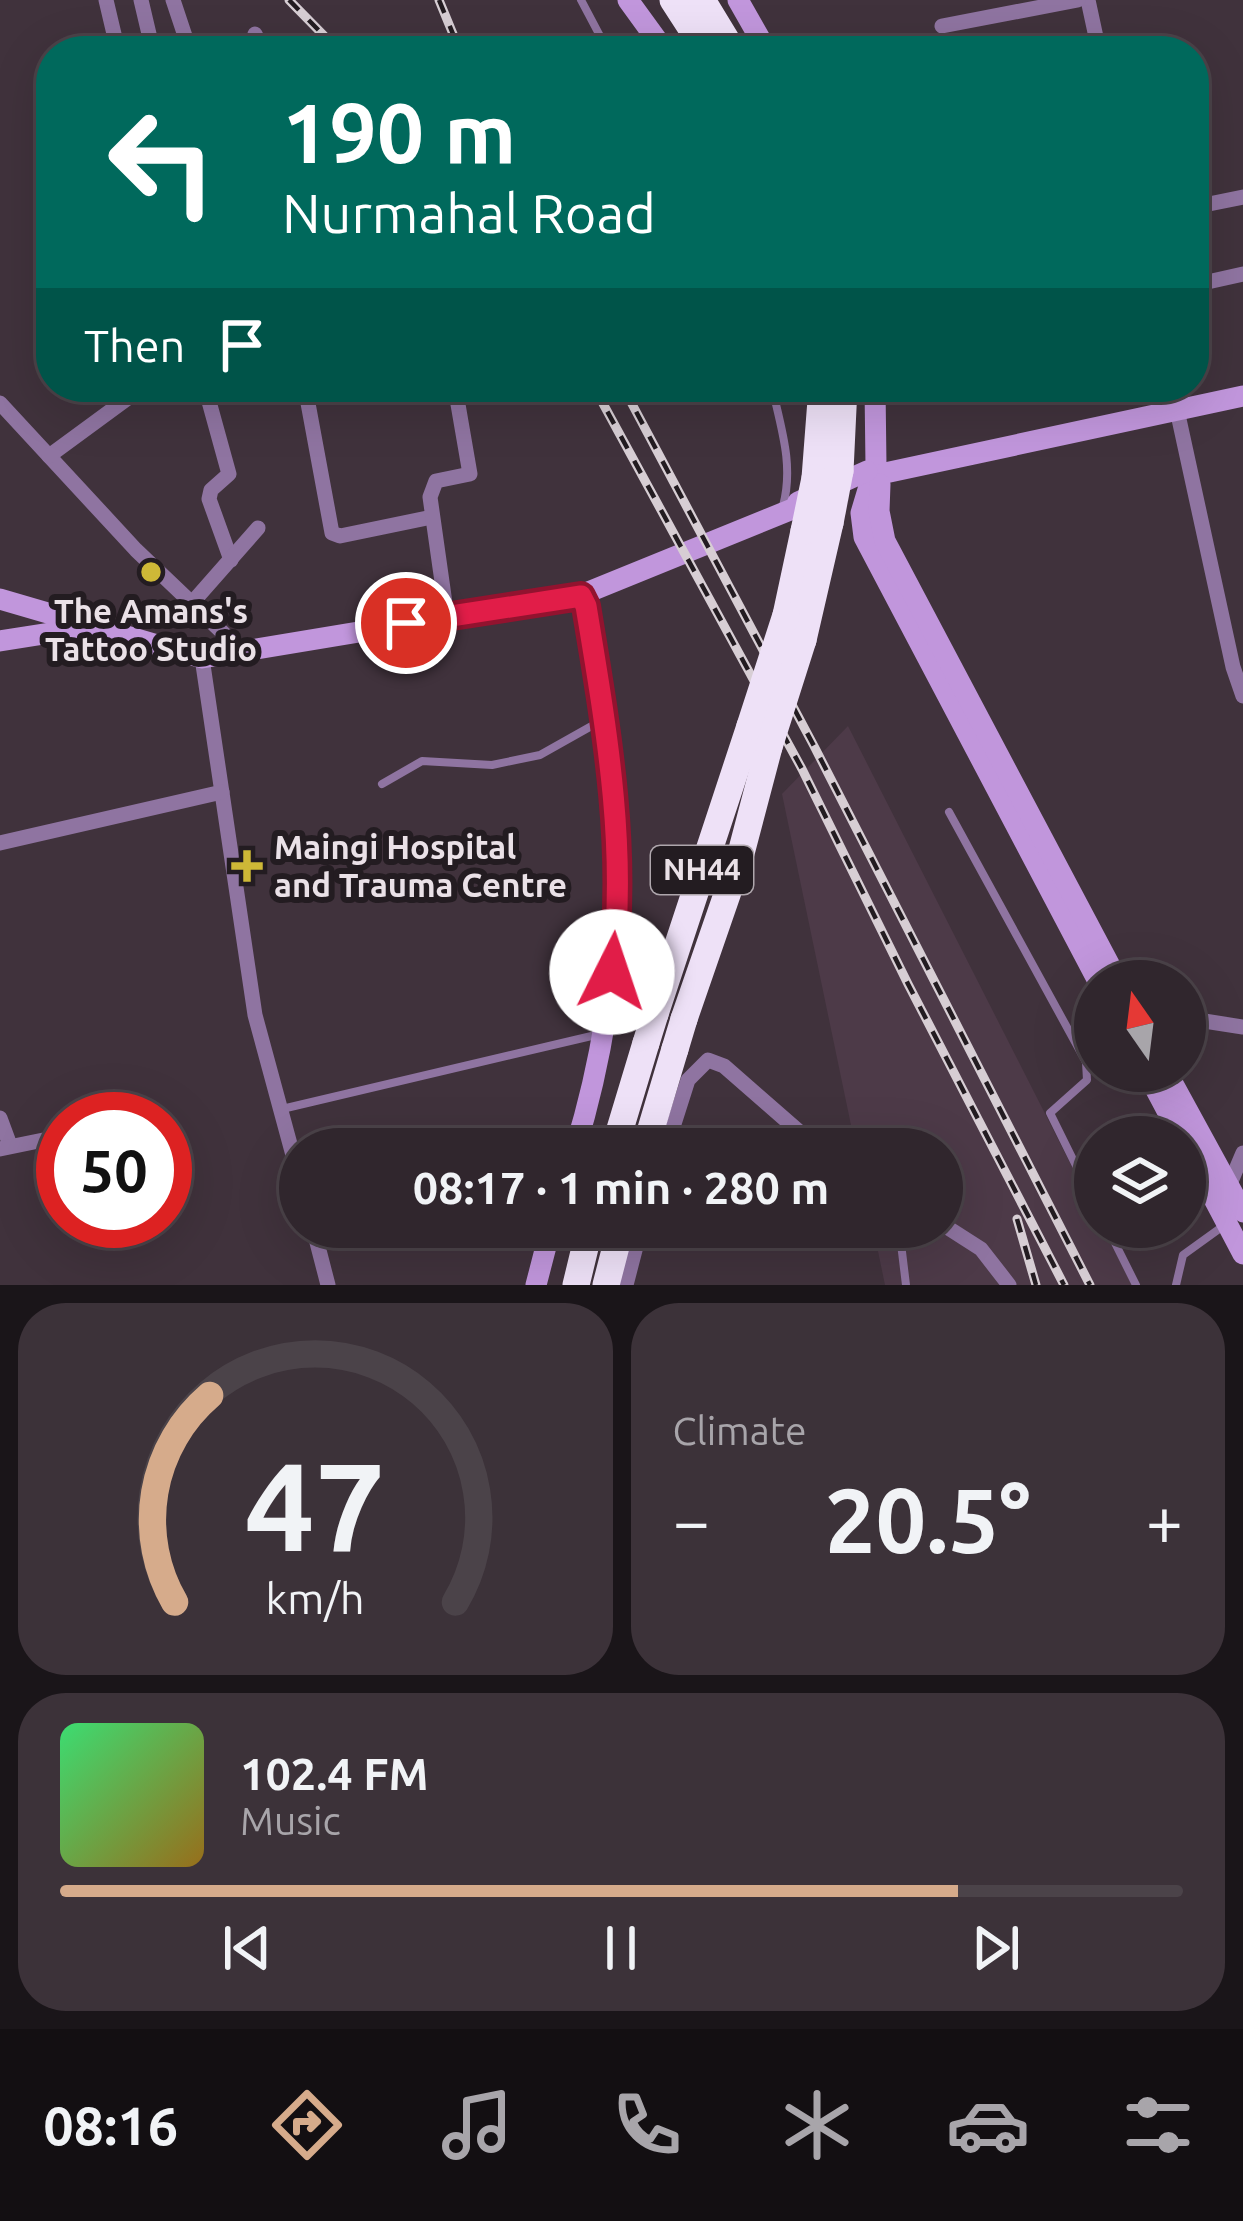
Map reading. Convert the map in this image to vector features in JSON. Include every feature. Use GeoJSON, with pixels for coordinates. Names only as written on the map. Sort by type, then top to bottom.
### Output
{"type":"FeatureCollection","features":[{"type":"Feature","properties":{"kind":"highway"},"geometry":{"type":"LineString","coordinates":[[673,0],[696,36]]}},
{"type":"Feature","properties":{"kind":"highway"},"geometry":{"type":"LineString","coordinates":[[702,0],[724,36]]}},
{"type":"Feature","properties":{"kind":"highway","name":"NH44"},"geometry":{"type":"LineString","coordinates":[[829,402],[863,476]]}},
{"type":"Feature","properties":{"kind":"highway","name":"NH44"},"geometry":{"type":"LineString","coordinates":[[847,402],[863,476]]}},
{"type":"Feature","properties":{"kind":"highway","name":"NH44"},"geometry":{"type":"LineString","coordinates":[[651,1128],[740,857],[802,519],[863,476]]}},
{"type":"Feature","properties":{"kind":"highway","name":"NH44"},"geometry":{"type":"LineString","coordinates":[[620,1128],[655,1014],[760,737],[803,640],[802,519]]}},
{"type":"Feature","properties":{"kind":"highway"},"geometry":{"type":"LineString","coordinates":[[576,1285],[585,1248]]}},
{"type":"Feature","properties":{"kind":"highway"},"geometry":{"type":"LineString","coordinates":[[606,1285],[616,1248]]}},
{"type":"Feature","properties":{"kind":"street"},"geometry":{"type":"LineString","coordinates":[[106,0],[114,36]]}},
{"type":"Feature","properties":{"kind":"street"},"geometry":{"type":"LineString","coordinates":[[141,0],[149,36]]}},
{"type":"Feature","properties":{"kind":"street"},"geometry":{"type":"LineString","coordinates":[[173,0],[185,36]]}},
{"type":"Feature","properties":{"kind":"street"},"geometry":{"type":"LineString","coordinates":[[628,0],[654,36]]}},
{"type":"Feature","properties":{"kind":"street"},"geometry":{"type":"LineString","coordinates":[[737,0],[758,36]]}},
{"type":"Feature","properties":{"kind":"street"},"geometry":{"type":"LineString","coordinates":[[942,26],[1078,0]]}},
{"type":"Feature","properties":{"kind":"street"},"geometry":{"type":"LineString","coordinates":[[1088,0],[1096,36]]}},
{"type":"Feature","properties":{"kind":"street"},"geometry":{"type":"LineString","coordinates":[[1209,204],[1243,196]]}},
{"type":"Feature","properties":{"kind":"street"},"geometry":{"type":"LineString","coordinates":[[1209,282],[1243,274]]}},
{"type":"Feature","properties":{"kind":"street"},"geometry":{"type":"LineString","coordinates":[[1209,397],[1243,396]]}},
{"type":"Feature","properties":{"kind":"street"},"geometry":{"type":"LineString","coordinates":[[49,456],[123,402]]}},
{"type":"Feature","properties":{"kind":"street"},"geometry":{"type":"LineString","coordinates":[[209,402],[229,474],[211,490],[210,505],[231,560]]}},
{"type":"Feature","properties":{"kind":"street"},"geometry":{"type":"LineString","coordinates":[[308,402],[332,533],[340,536],[432,517]]}},
{"type":"Feature","properties":{"kind":"street"},"geometry":{"type":"LineString","coordinates":[[447,616],[432,517],[432,485],[470,474],[457,402]]}},
{"type":"Feature","properties":{"kind":"street"},"geometry":{"type":"LineString","coordinates":[[873,402],[863,476],[864,537],[1086,960]]}},
{"type":"Feature","properties":{"kind":"street"},"geometry":{"type":"LineString","coordinates":[[0,599],[202,658],[581,596],[802,519],[802,512],[863,476],[1158,402]]}},
{"type":"Feature","properties":{"kind":"street"},"geometry":{"type":"LineString","coordinates":[[1175,402],[1232,667],[1243,696]]}},
{"type":"Feature","properties":{"kind":"street"},"geometry":{"type":"LineString","coordinates":[[0,403],[242,651]]}},
{"type":"Feature","properties":{"kind":"street"},"geometry":{"type":"LineString","coordinates":[[863,476],[879,511],[885,542],[1107,960]]}},
{"type":"Feature","properties":{"kind":"street"},"geometry":{"type":"LineString","coordinates":[[192,603],[258,528]]}},
{"type":"Feature","properties":{"kind":"street"},"geometry":{"type":"LineString","coordinates":[[581,596],[614,777],[617,936],[593,1090],[581,1128]]}},
{"type":"Feature","properties":{"kind":"street"},"geometry":{"type":"LineString","coordinates":[[0,641],[90,627]]}},
{"type":"Feature","properties":{"kind":"street"},"geometry":{"type":"LineString","coordinates":[[202,658],[255,1016],[285,1128]]}},
{"type":"Feature","properties":{"kind":"street"},"geometry":{"type":"LineString","coordinates":[[0,843],[222,792]]}},
{"type":"Feature","properties":{"kind":"street"},"geometry":{"type":"LineString","coordinates":[[607,1007],[693,1046],[708,1060],[724,1066],[795,1128]]}},
{"type":"Feature","properties":{"kind":"street"},"geometry":{"type":"LineString","coordinates":[[1206,1021],[1243,1027]]}},
{"type":"Feature","properties":{"kind":"street"},"geometry":{"type":"LineString","coordinates":[[673,1128],[688,1080],[708,1060]]}},
{"type":"Feature","properties":{"kind":"street"},"geometry":{"type":"LineString","coordinates":[[1178,1092],[1229,1186],[1243,1254]]}},
{"type":"Feature","properties":{"kind":"street"},"geometry":{"type":"LineString","coordinates":[[0,1118],[5,1147],[36,1141]]}},
{"type":"Feature","properties":{"kind":"street"},"geometry":{"type":"LineString","coordinates":[[1229,1186],[1243,1154]]}},
{"type":"Feature","properties":{"kind":"street"},"geometry":{"type":"LineString","coordinates":[[1206,1174],[1235,1218]]}},
{"type":"Feature","properties":{"kind":"street"},"geometry":{"type":"LineString","coordinates":[[963,1237],[982,1249],[1009,1285]]}},
{"type":"Feature","properties":{"kind":"street"},"geometry":{"type":"LineString","coordinates":[[318,1248],[328,1285]]}},
{"type":"Feature","properties":{"kind":"street"},"geometry":{"type":"LineString","coordinates":[[536,1285],[546,1248]]}},
{"type":"Feature","properties":{"kind":"street"},"geometry":{"type":"LineString","coordinates":[[626,1285],[636,1248]]}},
{"type":"Feature","properties":{"kind":"lane"},"geometry":{"type":"LineString","coordinates":[[581,0],[600,36]]}},
{"type":"Feature","properties":{"kind":"lane"},"geometry":{"type":"LineString","coordinates":[[775,402],[789,481],[802,519]]}},
{"type":"Feature","properties":{"kind":"lane"},"geometry":{"type":"LineString","coordinates":[[382,784],[422,761],[492,765],[540,754],[604,718]]}},
{"type":"Feature","properties":{"kind":"lane"},"geometry":{"type":"LineString","coordinates":[[950,812],[1086,1062],[1087,1080],[1050,1113],[1074,1162]]}},
{"type":"Feature","properties":{"kind":"lane"},"geometry":{"type":"LineString","coordinates":[[280,1109],[603,1034]]}},
{"type":"Feature","properties":{"kind":"lane"},"geometry":{"type":"LineString","coordinates":[[1176,1285],[1183,1255],[1235,1218]]}},
{"type":"Feature","properties":{"kind":"lane"},"geometry":{"type":"LineString","coordinates":[[902,1248],[906,1285]]}},
{"type":"Feature","properties":{"kind":"lane"},"geometry":{"type":"LineString","coordinates":[[1117,1248],[1136,1285]]}},
{"type":"Feature","properties":{"kind":"shaded area"},"geometry":{"type":"Polygon","coordinates":[[[848,726],[1074,1171],[1074,1248],[1113,1248],[1132,1285],[885,1285],[877,1248],[963,1248],[963,1128],[852,1128],[782,794],[848,726]]]}},
{"type":"Feature","properties":{"kind":"railway"},"geometry":{"type":"LineString","coordinates":[[289,0],[324,36]]}},
{"type":"Feature","properties":{"kind":"railway"},"geometry":{"type":"LineString","coordinates":[[439,0],[454,36]]}},
{"type":"Feature","properties":{"kind":"railway"},"geometry":{"type":"LineString","coordinates":[[602,402],[802,769],[1064,1285]]}},
{"type":"Feature","properties":{"kind":"railway"},"geometry":{"type":"LineString","coordinates":[[631,402],[814,746],[1090,1285]]}},
{"type":"Feature","properties":{"kind":"railway"},"geometry":{"type":"LineString","coordinates":[[1017,1219],[1036,1285]]}},
{"type":"Feature","properties":{"kind":"place","name":"The Amans's Tattoo Studio"},"geometry":{"type":"Point","coordinates":[151,572]}},
{"type":"Feature","properties":{"kind":"place","name":"Maingi Hospital and Trauma Centre"},"geometry":{"type":"Point","coordinates":[247,866]}},
{"type":"Feature","properties":{"kind":"route"},"geometry":{"type":"LineString","coordinates":[[406,623],[581,596],[614,777],[617,936],[612,972]]}}]}
